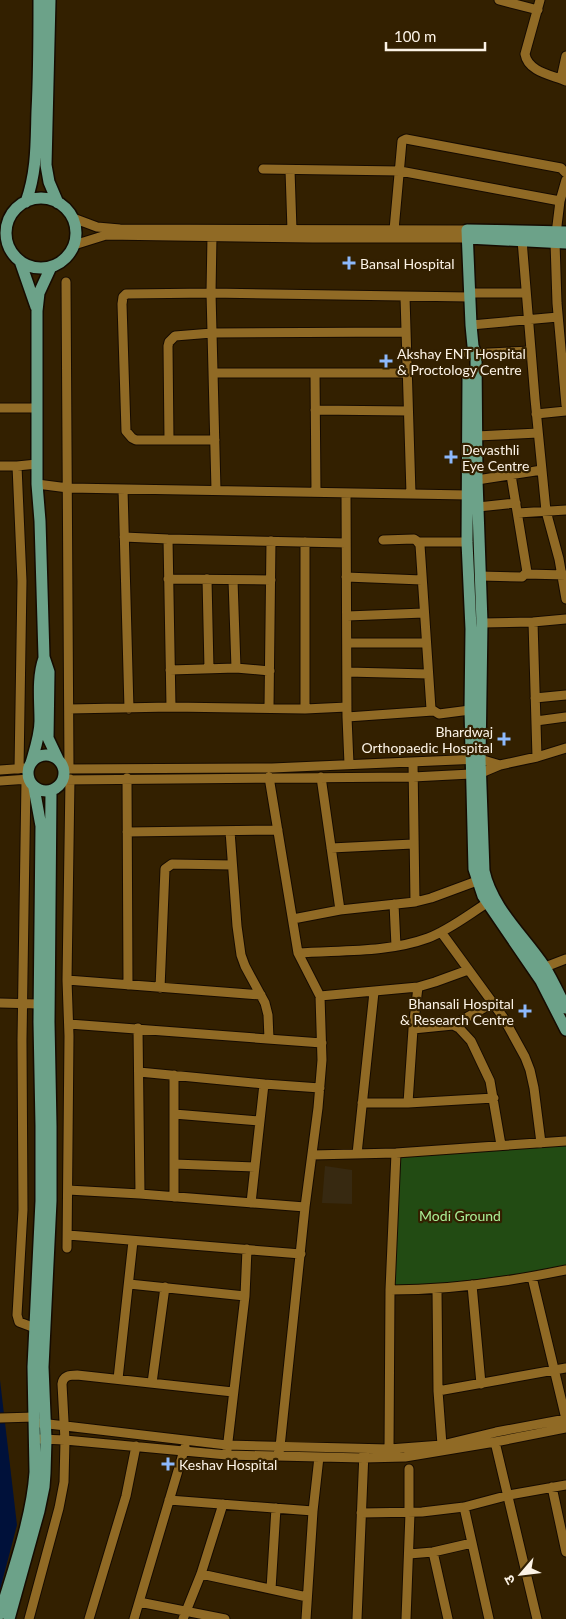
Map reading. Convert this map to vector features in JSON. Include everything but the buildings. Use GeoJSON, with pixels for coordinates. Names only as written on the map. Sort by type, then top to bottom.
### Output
{"type":"FeatureCollection","features":[{"type":"Feature","properties":{"kind":"main road"},"geometry":{"type":"LineString","coordinates":[[39,0],[44,42],[46,164],[47,174],[58,203]]}},
{"type":"Feature","properties":{"kind":"main road"},"geometry":{"type":"LineString","coordinates":[[44,42],[50,0]]}},
{"type":"Feature","properties":{"kind":"main road"},"geometry":{"type":"LineString","coordinates":[[26,202],[33,183],[44,65]]}},
{"type":"Feature","properties":{"kind":"main road"},"geometry":{"type":"LineString","coordinates":[[20,261],[35,268],[51,267],[65,259],[74,245],[76,229],[72,218],[58,203],[42,199],[26,202],[17,208],[4,223],[6,232],[4,242],[20,261],[37,311]]}},
{"type":"Feature","properties":{"kind":"main road"},"geometry":{"type":"LineString","coordinates":[[467,234],[561,237]]}},
{"type":"Feature","properties":{"kind":"main road"},"geometry":{"type":"LineString","coordinates":[[467,234],[522,240],[561,237]]}},
{"type":"Feature","properties":{"kind":"main road"},"geometry":{"type":"LineString","coordinates":[[467,234],[470,325],[477,436],[476,480],[482,623],[474,862],[477,880],[487,903],[540,969],[566,1030]]}},
{"type":"Feature","properties":{"kind":"main road"},"geometry":{"type":"LineString","coordinates":[[28,775],[42,792],[51,791],[59,787],[65,771],[48,738],[48,672],[44,656],[37,484],[37,311],[39,293],[51,267]]}},
{"type":"Feature","properties":{"kind":"main road"},"geometry":{"type":"LineString","coordinates":[[472,352],[467,542],[471,629],[470,710],[476,759]]}},
{"type":"Feature","properties":{"kind":"main road"},"geometry":{"type":"LineString","coordinates":[[38,1421],[43,1367],[51,1201],[49,989],[45,875],[41,826],[28,775],[38,740],[40,723],[40,669],[44,656]]}},
{"type":"Feature","properties":{"kind":"main road"},"geometry":{"type":"LineString","coordinates":[[28,775],[37,757],[43,755],[50,755],[65,771]]}},
{"type":"Feature","properties":{"kind":"main road"},"geometry":{"type":"LineString","coordinates":[[476,774],[484,871],[487,885],[566,1008]]}},
{"type":"Feature","properties":{"kind":"main road"},"geometry":{"type":"LineString","coordinates":[[9,1619],[39,1512],[44,1487],[33,1367],[41,1201],[39,1004],[51,791]]}},
{"type":"Feature","properties":{"kind":"main road"},"geometry":{"type":"LineString","coordinates":[[0,1614],[33,1493],[40,1439]]}},
{"type":"Feature","properties":{"kind":"street"},"geometry":{"type":"LineString","coordinates":[[499,0],[538,10]]}},
{"type":"Feature","properties":{"kind":"street"},"geometry":{"type":"LineString","coordinates":[[540,0],[525,54],[526,58],[531,66],[563,80],[566,56]]}},
{"type":"Feature","properties":{"kind":"street"},"geometry":{"type":"LineString","coordinates":[[394,230],[401,143],[404,139],[408,138],[561,168],[566,173]]}},
{"type":"Feature","properties":{"kind":"street"},"geometry":{"type":"LineString","coordinates":[[264,169],[400,171],[560,202]]}},
{"type":"Feature","properties":{"kind":"street"},"geometry":{"type":"LineString","coordinates":[[290,170],[292,230]]}},
{"type":"Feature","properties":{"kind":"street"},"geometry":{"type":"LineString","coordinates":[[566,180],[560,202],[561,237],[558,317],[566,405]]}},
{"type":"Feature","properties":{"kind":"street"},"geometry":{"type":"LineString","coordinates":[[72,218],[97,227],[120,229],[394,230],[467,234]]}},
{"type":"Feature","properties":{"kind":"street"},"geometry":{"type":"LineString","coordinates":[[74,245],[106,235],[467,234]]}},
{"type":"Feature","properties":{"kind":"street"},"geometry":{"type":"LineString","coordinates":[[212,236],[212,333],[216,490]]}},
{"type":"Feature","properties":{"kind":"street"},"geometry":{"type":"LineString","coordinates":[[522,240],[546,510],[564,575],[566,599]]}},
{"type":"Feature","properties":{"kind":"street"},"geometry":{"type":"LineString","coordinates":[[66,282],[70,709],[65,771],[69,1024],[67,1248]]}},
{"type":"Feature","properties":{"kind":"street"},"geometry":{"type":"LineString","coordinates":[[215,440],[136,440],[126,432],[124,296],[130,293],[212,293],[405,297],[526,293]]}},
{"type":"Feature","properties":{"kind":"street"},"geometry":{"type":"LineString","coordinates":[[405,297],[411,494]]}},
{"type":"Feature","properties":{"kind":"street"},"geometry":{"type":"LineString","coordinates":[[470,325],[558,317]]}},
{"type":"Feature","properties":{"kind":"street"},"geometry":{"type":"LineString","coordinates":[[169,440],[169,342],[175,336],[212,333],[406,332]]}},
{"type":"Feature","properties":{"kind":"street"},"geometry":{"type":"LineString","coordinates":[[472,352],[531,351]]}},
{"type":"Feature","properties":{"kind":"street"},"geometry":{"type":"LineString","coordinates":[[213,373],[407,374]]}},
{"type":"Feature","properties":{"kind":"street"},"geometry":{"type":"LineString","coordinates":[[315,373],[316,492]]}},
{"type":"Feature","properties":{"kind":"street"},"geometry":{"type":"LineString","coordinates":[[0,408],[36,408]]}},
{"type":"Feature","properties":{"kind":"street"},"geometry":{"type":"LineString","coordinates":[[315,410],[408,411]]}},
{"type":"Feature","properties":{"kind":"street"},"geometry":{"type":"LineString","coordinates":[[536,414],[566,411]]}},
{"type":"Feature","properties":{"kind":"street"},"geometry":{"type":"LineString","coordinates":[[477,436],[538,433]]}},
{"type":"Feature","properties":{"kind":"street"},"geometry":{"type":"LineString","coordinates":[[0,466],[37,464]]}},
{"type":"Feature","properties":{"kind":"street"},"geometry":{"type":"LineString","coordinates":[[17,466],[28,775],[23,1004],[22,1210],[17,1315],[19,1322],[35,1328]]}},
{"type":"Feature","properties":{"kind":"street"},"geometry":{"type":"LineString","coordinates":[[476,480],[542,470]]}},
{"type":"Feature","properties":{"kind":"street"},"geometry":{"type":"LineString","coordinates":[[511,475],[527,569],[526,574]]}},
{"type":"Feature","properties":{"kind":"street"},"geometry":{"type":"LineString","coordinates":[[37,484],[68,488],[468,495]]}},
{"type":"Feature","properties":{"kind":"street"},"geometry":{"type":"LineString","coordinates":[[123,489],[129,709]]}},
{"type":"Feature","properties":{"kind":"street"},"geometry":{"type":"LineString","coordinates":[[346,493],[349,764]]}},
{"type":"Feature","properties":{"kind":"street"},"geometry":{"type":"LineString","coordinates":[[478,507],[516,503]]}},
{"type":"Feature","properties":{"kind":"street"},"geometry":{"type":"LineString","coordinates":[[518,513],[566,510]]}},
{"type":"Feature","properties":{"kind":"street"},"geometry":{"type":"LineString","coordinates":[[124,536],[168,539],[346,542]]}},
{"type":"Feature","properties":{"kind":"street"},"geometry":{"type":"LineString","coordinates":[[168,539],[171,707]]}},
{"type":"Feature","properties":{"kind":"street"},"geometry":{"type":"LineString","coordinates":[[383,540],[467,542]]}},
{"type":"Feature","properties":{"kind":"street"},"geometry":{"type":"LineString","coordinates":[[269,708],[271,541]]}},
{"type":"Feature","properties":{"kind":"street"},"geometry":{"type":"LineString","coordinates":[[304,709],[305,542]]}},
{"type":"Feature","properties":{"kind":"street"},"geometry":{"type":"LineString","coordinates":[[418,542],[420,545],[430,705],[433,711]]}},
{"type":"Feature","properties":{"kind":"street"},"geometry":{"type":"LineString","coordinates":[[480,576],[564,575]]}},
{"type":"Feature","properties":{"kind":"street"},"geometry":{"type":"LineString","coordinates":[[346,577],[422,580]]}},
{"type":"Feature","properties":{"kind":"street"},"geometry":{"type":"LineString","coordinates":[[168,579],[270,580]]}},
{"type":"Feature","properties":{"kind":"street"},"geometry":{"type":"LineString","coordinates":[[207,579],[209,669]]}},
{"type":"Feature","properties":{"kind":"street"},"geometry":{"type":"LineString","coordinates":[[233,580],[236,668]]}},
{"type":"Feature","properties":{"kind":"street"},"geometry":{"type":"LineString","coordinates":[[347,616],[424,613]]}},
{"type":"Feature","properties":{"kind":"street"},"geometry":{"type":"LineString","coordinates":[[482,623],[566,619]]}},
{"type":"Feature","properties":{"kind":"street"},"geometry":{"type":"LineString","coordinates":[[533,622],[537,757]]}},
{"type":"Feature","properties":{"kind":"street"},"geometry":{"type":"LineString","coordinates":[[347,643],[426,643]]}},
{"type":"Feature","properties":{"kind":"street"},"geometry":{"type":"LineString","coordinates":[[170,670],[236,668],[270,671]]}},
{"type":"Feature","properties":{"kind":"street"},"geometry":{"type":"LineString","coordinates":[[347,672],[428,674]]}},
{"type":"Feature","properties":{"kind":"street"},"geometry":{"type":"LineString","coordinates":[[535,698],[566,695]]}},
{"type":"Feature","properties":{"kind":"street"},"geometry":{"type":"LineString","coordinates":[[70,709],[171,707],[304,709],[347,707]]}},
{"type":"Feature","properties":{"kind":"street"},"geometry":{"type":"LineString","coordinates":[[347,716],[433,711],[439,714],[470,710]]}},
{"type":"Feature","properties":{"kind":"street"},"geometry":{"type":"LineString","coordinates":[[536,721],[566,717]]}},
{"type":"Feature","properties":{"kind":"street"},"geometry":{"type":"LineString","coordinates":[[65,771],[127,778],[413,777],[476,774],[500,765],[566,748]]}},
{"type":"Feature","properties":{"kind":"street"},"geometry":{"type":"LineString","coordinates":[[65,771],[272,768],[476,759],[500,765]]}},
{"type":"Feature","properties":{"kind":"street"},"geometry":{"type":"LineString","coordinates":[[412,762],[415,902]]}},
{"type":"Feature","properties":{"kind":"street"},"geometry":{"type":"LineString","coordinates":[[0,770],[28,775]]}},
{"type":"Feature","properties":{"kind":"street"},"geometry":{"type":"LineString","coordinates":[[0,781],[28,775]]}},
{"type":"Feature","properties":{"kind":"street"},"geometry":{"type":"LineString","coordinates":[[321,777],[340,910]]}},
{"type":"Feature","properties":{"kind":"street"},"geometry":{"type":"LineString","coordinates":[[127,778],[128,985]]}},
{"type":"Feature","properties":{"kind":"street"},"geometry":{"type":"LineString","coordinates":[[269,778],[298,953],[320,996],[322,1043],[320,1088],[304,1207],[279,1452]]}},
{"type":"Feature","properties":{"kind":"street"},"geometry":{"type":"LineString","coordinates":[[127,832],[278,830]]}},
{"type":"Feature","properties":{"kind":"street"},"geometry":{"type":"LineString","coordinates":[[230,831],[241,956],[261,994],[268,1015],[269,1039]]}},
{"type":"Feature","properties":{"kind":"street"},"geometry":{"type":"LineString","coordinates":[[331,848],[414,844]]}},
{"type":"Feature","properties":{"kind":"street"},"geometry":{"type":"LineString","coordinates":[[160,988],[165,869],[172,864],[232,865]]}},
{"type":"Feature","properties":{"kind":"street"},"geometry":{"type":"LineString","coordinates":[[293,919],[340,910],[415,902],[431,898],[477,880]]}},
{"type":"Feature","properties":{"kind":"street"},"geometry":{"type":"LineString","coordinates":[[298,953],[377,948],[414,942],[441,932],[487,903]]}},
{"type":"Feature","properties":{"kind":"street"},"geometry":{"type":"LineString","coordinates":[[394,904],[396,946]]}},
{"type":"Feature","properties":{"kind":"street"},"geometry":{"type":"LineString","coordinates":[[441,932],[492,1003],[520,1047],[530,1070],[534,1088],[541,1143]]}},
{"type":"Feature","properties":{"kind":"street"},"geometry":{"type":"LineString","coordinates":[[540,969],[566,959]]}},
{"type":"Feature","properties":{"kind":"street"},"geometry":{"type":"LineString","coordinates":[[320,996],[418,987],[468,970]]}},
{"type":"Feature","properties":{"kind":"street"},"geometry":{"type":"LineString","coordinates":[[49,989],[67,984],[128,985],[261,994]]}},
{"type":"Feature","properties":{"kind":"street"},"geometry":{"type":"LineString","coordinates":[[408,1103],[418,987]]}},
{"type":"Feature","properties":{"kind":"street"},"geometry":{"type":"LineString","coordinates":[[357,1154],[374,992]]}},
{"type":"Feature","properties":{"kind":"street"},"geometry":{"type":"LineString","coordinates":[[413,1029],[453,1025],[492,1003]]}},
{"type":"Feature","properties":{"kind":"street"},"geometry":{"type":"LineString","coordinates":[[0,1004],[39,1004]]}},
{"type":"Feature","properties":{"kind":"street"},"geometry":{"type":"LineString","coordinates":[[69,1024],[322,1043]]}},
{"type":"Feature","properties":{"kind":"street"},"geometry":{"type":"LineString","coordinates":[[453,1025],[471,1041],[486,1071],[494,1098],[501,1145]]}},
{"type":"Feature","properties":{"kind":"street"},"geometry":{"type":"LineString","coordinates":[[138,1028],[140,1194]]}},
{"type":"Feature","properties":{"kind":"street"},"geometry":{"type":"LineString","coordinates":[[139,1072],[320,1088]]}},
{"type":"Feature","properties":{"kind":"street"},"geometry":{"type":"LineString","coordinates":[[174,1075],[174,1197]]}},
{"type":"Feature","properties":{"kind":"street"},"geometry":{"type":"LineString","coordinates":[[251,1203],[264,1084]]}},
{"type":"Feature","properties":{"kind":"street"},"geometry":{"type":"LineString","coordinates":[[362,1103],[408,1103],[494,1098]]}},
{"type":"Feature","properties":{"kind":"street"},"geometry":{"type":"LineString","coordinates":[[174,1114],[260,1121]]}},
{"type":"Feature","properties":{"kind":"street"},"geometry":{"type":"LineString","coordinates":[[312,1155],[396,1153],[566,1141]]}},
{"type":"Feature","properties":{"kind":"street"},"geometry":{"type":"LineString","coordinates":[[389,1450],[390,1290],[396,1153]]}},
{"type":"Feature","properties":{"kind":"street"},"geometry":{"type":"LineString","coordinates":[[174,1164],[255,1168]]}},
{"type":"Feature","properties":{"kind":"street"},"geometry":{"type":"LineString","coordinates":[[68,1190],[304,1207]]}},
{"type":"Feature","properties":{"kind":"street"},"geometry":{"type":"LineString","coordinates":[[68,1235],[300,1254]]}},
{"type":"Feature","properties":{"kind":"street"},"geometry":{"type":"LineString","coordinates":[[118,1379],[134,1241]]}},
{"type":"Feature","properties":{"kind":"street"},"geometry":{"type":"LineString","coordinates":[[227,1455],[248,1249]]}},
{"type":"Feature","properties":{"kind":"street"},"geometry":{"type":"LineString","coordinates":[[390,1290],[437,1289],[532,1277],[566,1270]]}},
{"type":"Feature","properties":{"kind":"street"},"geometry":{"type":"LineString","coordinates":[[0,1418],[38,1421],[64,1426],[227,1445],[252,1445],[279,1452],[319,1457],[442,1445],[496,1432],[566,1419],[532,1277]]}},
{"type":"Feature","properties":{"kind":"street"},"geometry":{"type":"LineString","coordinates":[[128,1284],[244,1296]]}},
{"type":"Feature","properties":{"kind":"street"},"geometry":{"type":"LineString","coordinates":[[472,1285],[482,1384]]}},
{"type":"Feature","properties":{"kind":"street"},"geometry":{"type":"LineString","coordinates":[[152,1383],[165,1287]]}},
{"type":"Feature","properties":{"kind":"street"},"geometry":{"type":"LineString","coordinates":[[437,1289],[438,1391],[442,1445]]}},
{"type":"Feature","properties":{"kind":"street"},"geometry":{"type":"LineString","coordinates":[[438,1391],[566,1368]]}},
{"type":"Feature","properties":{"kind":"street"},"geometry":{"type":"LineString","coordinates":[[29,1619],[64,1482],[65,1440],[62,1384],[64,1379],[77,1375],[233,1392]]}},
{"type":"Feature","properties":{"kind":"street"},"geometry":{"type":"LineString","coordinates":[[40,1439],[227,1455],[279,1452],[405,1457],[566,1428]]}},
{"type":"Feature","properties":{"kind":"street"},"geometry":{"type":"LineString","coordinates":[[134,1619],[187,1440]]}},
{"type":"Feature","properties":{"kind":"street"},"geometry":{"type":"LineString","coordinates":[[495,1442],[537,1619]]}},
{"type":"Feature","properties":{"kind":"street"},"geometry":{"type":"LineString","coordinates":[[89,1619],[126,1496],[136,1446]]}},
{"type":"Feature","properties":{"kind":"street"},"geometry":{"type":"LineString","coordinates":[[357,1619],[364,1454]]}},
{"type":"Feature","properties":{"kind":"street"},"geometry":{"type":"LineString","coordinates":[[306,1619],[319,1457]]}},
{"type":"Feature","properties":{"kind":"street"},"geometry":{"type":"LineString","coordinates":[[406,1619],[410,1513],[409,1469]]}},
{"type":"Feature","properties":{"kind":"street"},"geometry":{"type":"LineString","coordinates":[[361,1513],[410,1513],[464,1507],[509,1495],[566,1485]]}},
{"type":"Feature","properties":{"kind":"street"},"geometry":{"type":"LineString","coordinates":[[552,1487],[563,1524],[566,1552]]}},
{"type":"Feature","properties":{"kind":"street"},"geometry":{"type":"LineString","coordinates":[[169,1500],[314,1511]]}},
{"type":"Feature","properties":{"kind":"street"},"geometry":{"type":"LineString","coordinates":[[184,1615],[202,1574],[223,1504]]}},
{"type":"Feature","properties":{"kind":"street"},"geometry":{"type":"LineString","coordinates":[[464,1507],[489,1619]]}},
{"type":"Feature","properties":{"kind":"street"},"geometry":{"type":"LineString","coordinates":[[271,1589],[276,1508]]}},
{"type":"Feature","properties":{"kind":"street"},"geometry":{"type":"LineString","coordinates":[[409,1554],[433,1552],[472,1543]]}},
{"type":"Feature","properties":{"kind":"street"},"geometry":{"type":"LineString","coordinates":[[433,1552],[448,1619]]}},
{"type":"Feature","properties":{"kind":"street"},"geometry":{"type":"LineString","coordinates":[[202,1574],[308,1598]]}},
{"type":"Feature","properties":{"kind":"street"},"geometry":{"type":"LineString","coordinates":[[139,1602],[184,1615],[226,1619]]}},
{"type":"Feature","properties":{"kind":"shaded area"},"geometry":{"type":"Polygon","coordinates":[[[325,1166],[352,1170],[352,1204],[322,1203],[325,1166]]]}},
{"type":"Feature","properties":{"kind":"green space","name":"Modi Ground"},"geometry":{"type":"Polygon","coordinates":[[[566,1141],[566,1268],[390,1290],[396,1153],[566,1141]]]}},
{"type":"Feature","properties":{"kind":"water"},"geometry":{"type":"Polygon","coordinates":[[[0,1380],[17,1525],[0,1590],[0,1380]]]}},
{"type":"Feature","properties":{"kind":"place","name":"Bansal Hospital"},"geometry":{"type":"Point","coordinates":[349,263]}},
{"type":"Feature","properties":{"kind":"place","name":"Akshay ENT Hospital & Proctology Centre"},"geometry":{"type":"Point","coordinates":[386,361]}},
{"type":"Feature","properties":{"kind":"place","name":"Devasthli Eye Centre"},"geometry":{"type":"Point","coordinates":[451,457]}},
{"type":"Feature","properties":{"kind":"place","name":"Bhardwaj Orthopaedic Hospital"},"geometry":{"type":"Point","coordinates":[504,739]}},
{"type":"Feature","properties":{"kind":"place","name":"Bhansali Hospital & Research Centre"},"geometry":{"type":"Point","coordinates":[525,1011]}},
{"type":"Feature","properties":{"kind":"place","name":"Keshav Hospital"},"geometry":{"type":"Point","coordinates":[168,1464]}}]}
